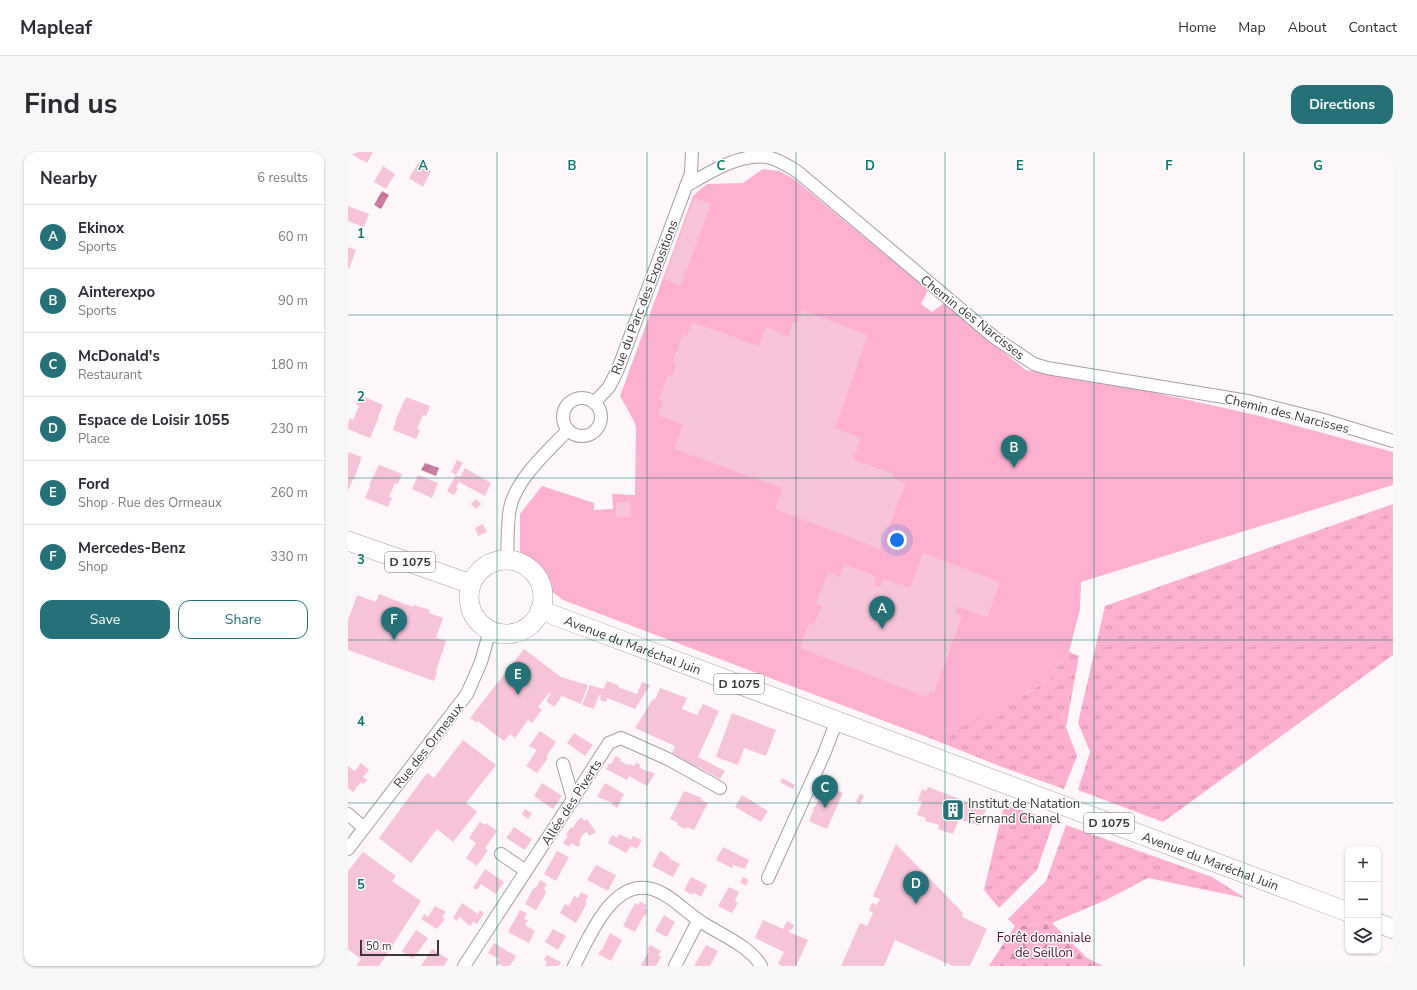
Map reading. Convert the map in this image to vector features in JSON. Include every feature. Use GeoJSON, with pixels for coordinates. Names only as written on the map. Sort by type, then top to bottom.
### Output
{"type":"FeatureCollection","features":[{"type":"Feature","properties":{"kind":"main road","name":"D 1075"},"geometry":{"type":"LineString","coordinates":[[348,541],[471,584]]}},
{"type":"Feature","properties":{"kind":"main road"},"geometry":{"type":"LineString","coordinates":[[508,560],[516,561],[527,566],[536,575],[541,586],[543,598],[540,610],[534,620],[525,628],[508,633],[502,633],[490,630],[476,619],[469,602],[469,593],[471,584],[476,575],[483,568],[495,562],[508,560]]}},
{"type":"Feature","properties":{"kind":"main road","name":"Avenue du Maréchal Juin"},"geometry":{"type":"LineString","coordinates":[[540,610],[1345,911]]}},
{"type":"Feature","properties":{"kind":"main road"},"geometry":{"type":"LineString","coordinates":[[1381,925],[1393,929]]}},
{"type":"Feature","properties":{"kind":"street","name":"Rue du Parc des Expositions"},"geometry":{"type":"LineString","coordinates":[[594,403],[609,387],[618,369],[686,186],[690,173],[692,152]]}},
{"type":"Feature","properties":{"kind":"street","name":"Chemin des Narcisses"},"geometry":{"type":"LineString","coordinates":[[686,186],[708,172],[738,161],[754,157],[768,157],[781,162],[798,172],[995,338],[1034,364],[1047,368],[1248,401],[1324,420],[1393,441]]}},
{"type":"Feature","properties":{"kind":"street"},"geometry":{"type":"LineString","coordinates":[[578,399],[590,400],[598,407],[601,418],[600,423],[593,432],[583,436],[572,433],[568,430],[564,424],[563,418],[567,405],[572,401],[578,399]]}},
{"type":"Feature","properties":{"kind":"street"},"geometry":{"type":"LineString","coordinates":[[508,560],[510,508],[516,492],[530,471],[568,430]]}},
{"type":"Feature","properties":{"kind":"street","name":"Rue des Ormeaux"},"geometry":{"type":"LineString","coordinates":[[348,849],[467,694],[481,662],[490,630]]}},
{"type":"Feature","properties":{"kind":"street"},"geometry":{"type":"LineString","coordinates":[[768,878],[824,754],[837,720]]}},
{"type":"Feature","properties":{"kind":"street","name":"Allée des Piverts"},"geometry":{"type":"LineString","coordinates":[[464,966],[609,743],[622,738],[668,759],[720,788]]}},
{"type":"Feature","properties":{"kind":"street"},"geometry":{"type":"LineString","coordinates":[[563,764],[574,799]]}},
{"type":"Feature","properties":{"kind":"street"},"geometry":{"type":"LineString","coordinates":[[348,814],[364,828]]}},
{"type":"Feature","properties":{"kind":"street"},"geometry":{"type":"LineString","coordinates":[[501,854],[526,871]]}},
{"type":"Feature","properties":{"kind":"street"},"geometry":{"type":"LineString","coordinates":[[574,966],[600,918],[617,897],[635,889],[652,889],[668,897],[698,921],[751,954],[761,966]]}},
{"type":"Feature","properties":{"kind":"street"},"geometry":{"type":"LineString","coordinates":[[675,966],[698,921]]}},
{"type":"Feature","properties":{"kind":"green space"},"geometry":{"type":"Polygon","coordinates":[[[763,169],[779,171],[793,178],[928,290],[921,304],[932,312],[944,303],[1026,370],[1133,388],[1211,405],[1260,416],[1393,452],[1393,485],[1081,582],[1080,609],[1069,652],[1051,677],[1021,697],[991,713],[958,727],[927,737],[563,600],[550,590],[532,564],[520,551],[520,514],[542,486],[594,503],[594,510],[613,509],[612,494],[635,495],[636,428],[634,421],[620,396],[693,196],[707,184],[743,183],[763,169]]]}},
{"type":"Feature","properties":{"kind":"green space"},"geometry":{"type":"Polygon","coordinates":[[[1393,504],[1393,655],[1163,822],[1078,790],[1090,752],[1078,723],[1105,606],[1393,504]]]}},
{"type":"Feature","properties":{"kind":"green space"},"geometry":{"type":"Polygon","coordinates":[[[1069,652],[1079,656],[1066,727],[1077,756],[1064,789],[1002,767],[927,737],[958,727],[1021,697],[1051,677],[1069,652]]]}},
{"type":"Feature","properties":{"kind":"green space"},"geometry":{"type":"Polygon","coordinates":[[[1004,805],[1054,820],[1037,870],[999,908],[984,890],[1004,805]]]}},
{"type":"Feature","properties":{"kind":"green space"},"geometry":{"type":"Polygon","coordinates":[[[1066,825],[1212,877],[1245,898],[1148,878],[1106,900],[1052,923],[1015,926],[1008,919],[1046,881],[1066,825]]]}},
{"type":"Feature","properties":{"kind":"green space","name":"Forêt domaniale de Seillon"},"geometry":{"type":"Polygon","coordinates":[[[1052,923],[1087,958],[1103,966],[989,966],[1015,926],[1052,923]]]}},
{"type":"Feature","properties":{"kind":"water"},"geometry":{"type":"Polygon","coordinates":[[[382,191],[389,195],[381,209],[374,205],[382,191]]]}},
{"type":"Feature","properties":{"kind":"water"},"geometry":{"type":"Polygon","coordinates":[[[425,463],[439,468],[436,476],[421,470],[425,463]]]}},
{"type":"Feature","properties":{"kind":"building"},"geometry":{"type":"Polygon","coordinates":[[[352,152],[373,152],[367,163],[351,154],[352,152]]]}},
{"type":"Feature","properties":{"kind":"building"},"geometry":{"type":"Polygon","coordinates":[[[419,162],[431,171],[423,187],[409,178],[419,162]]]}},
{"type":"Feature","properties":{"kind":"building"},"geometry":{"type":"Polygon","coordinates":[[[383,166],[395,174],[386,189],[374,182],[383,166]]]}},
{"type":"Feature","properties":{"kind":"building"},"geometry":{"type":"Polygon","coordinates":[[[694,198],[711,204],[681,286],[664,279],[694,198]]]}},
{"type":"Feature","properties":{"kind":"building"},"geometry":{"type":"Polygon","coordinates":[[[348,206],[369,214],[364,227],[348,221],[348,206]]]}},
{"type":"Feature","properties":{"kind":"building"},"geometry":{"type":"Polygon","coordinates":[[[348,247],[356,250],[349,269],[348,269],[348,247]]]}},
{"type":"Feature","properties":{"kind":"building"},"geometry":{"type":"Polygon","coordinates":[[[802,310],[868,335],[835,428],[861,438],[853,459],[893,474],[892,478],[906,483],[880,549],[775,509],[782,488],[674,449],[683,425],[658,415],[663,402],[659,400],[668,375],[672,376],[677,363],[673,362],[683,334],[687,336],[692,322],[759,346],[766,327],[788,336],[793,322],[797,323],[802,310]]]}},
{"type":"Feature","properties":{"kind":"building"},"geometry":{"type":"Polygon","coordinates":[[[360,395],[383,405],[370,438],[348,429],[350,418],[353,420],[359,406],[356,405],[360,395]]]}},
{"type":"Feature","properties":{"kind":"building"},"geometry":{"type":"Polygon","coordinates":[[[406,397],[430,406],[426,416],[423,415],[417,429],[420,430],[416,439],[393,430],[406,397]]]}},
{"type":"Feature","properties":{"kind":"building"},"geometry":{"type":"Polygon","coordinates":[[[348,452],[362,457],[348,491],[348,452]]]}},
{"type":"Feature","properties":{"kind":"building"},"geometry":{"type":"Polygon","coordinates":[[[457,460],[463,463],[456,475],[451,472],[457,460]]]}},
{"type":"Feature","properties":{"kind":"building"},"geometry":{"type":"Polygon","coordinates":[[[379,465],[402,474],[398,484],[395,483],[389,497],[392,498],[388,507],[365,498],[370,486],[369,485],[379,465]]]}},
{"type":"Feature","properties":{"kind":"building"},"geometry":{"type":"Polygon","coordinates":[[[465,468],[491,483],[485,496],[459,482],[456,487],[458,488],[454,495],[447,491],[456,475],[460,477],[465,468]]]}},
{"type":"Feature","properties":{"kind":"building"},"geometry":{"type":"Polygon","coordinates":[[[418,475],[438,483],[432,498],[412,489],[418,475]]]}},
{"type":"Feature","properties":{"kind":"building"},"geometry":{"type":"Polygon","coordinates":[[[476,499],[481,504],[476,509],[471,504],[476,499]]]}},
{"type":"Feature","properties":{"kind":"building"},"geometry":{"type":"Polygon","coordinates":[[[616,502],[630,502],[631,517],[616,517],[616,502]]]}},
{"type":"Feature","properties":{"kind":"building"},"geometry":{"type":"Polygon","coordinates":[[[483,524],[487,532],[478,536],[475,528],[483,524]]]}},
{"type":"Feature","properties":{"kind":"building"},"geometry":{"type":"Polygon","coordinates":[[[923,553],[1000,582],[987,617],[957,606],[955,613],[962,616],[934,693],[930,692],[928,697],[924,696],[800,648],[809,623],[814,625],[822,606],[816,604],[828,572],[840,577],[844,564],[877,577],[874,585],[880,587],[883,579],[910,588],[923,553]]]}},
{"type":"Feature","properties":{"kind":"building"},"geometry":{"type":"Polygon","coordinates":[[[379,594],[413,607],[414,605],[430,610],[429,613],[443,618],[436,638],[446,641],[434,681],[348,650],[348,620],[357,595],[376,602],[379,594]]]}},
{"type":"Feature","properties":{"kind":"building"},"geometry":{"type":"Polygon","coordinates":[[[524,649],[561,677],[588,685],[581,704],[562,696],[554,707],[546,701],[551,694],[549,693],[538,707],[542,710],[532,723],[528,720],[515,738],[510,734],[504,741],[478,721],[477,723],[470,718],[524,649]]]}},
{"type":"Feature","properties":{"kind":"building"},"geometry":{"type":"Polygon","coordinates":[[[607,681],[637,694],[642,682],[650,685],[635,709],[607,698],[606,702],[600,700],[601,695],[599,695],[594,709],[582,705],[590,685],[604,689],[607,681]]]}},
{"type":"Feature","properties":{"kind":"building"},"geometry":{"type":"Polygon","coordinates":[[[660,688],[687,698],[682,709],[697,715],[703,704],[719,711],[698,757],[725,771],[720,779],[671,755],[675,746],[635,728],[653,699],[655,699],[660,688]]]}},
{"type":"Feature","properties":{"kind":"building"},"geometry":{"type":"Polygon","coordinates":[[[732,713],[776,730],[766,756],[744,748],[738,765],[716,757],[732,713]]]}},
{"type":"Feature","properties":{"kind":"building"},"geometry":{"type":"Polygon","coordinates":[[[540,731],[556,742],[546,757],[548,758],[537,773],[526,766],[537,750],[529,746],[540,731]]]}},
{"type":"Feature","properties":{"kind":"building"},"geometry":{"type":"Polygon","coordinates":[[[574,733],[593,745],[585,756],[567,743],[574,733]]]}},
{"type":"Feature","properties":{"kind":"building"},"geometry":{"type":"Polygon","coordinates":[[[463,740],[496,765],[466,803],[477,812],[453,842],[437,829],[411,863],[379,838],[427,773],[434,778],[463,740]]]}},
{"type":"Feature","properties":{"kind":"building"},"geometry":{"type":"Polygon","coordinates":[[[616,756],[621,759],[620,761],[628,765],[634,766],[636,763],[641,765],[639,767],[655,774],[647,786],[629,776],[627,780],[606,769],[609,763],[611,764],[616,756]]]}},
{"type":"Feature","properties":{"kind":"building"},"geometry":{"type":"Polygon","coordinates":[[[361,763],[369,770],[363,777],[367,780],[364,784],[361,782],[353,792],[348,788],[348,766],[355,771],[361,763]]]}},
{"type":"Feature","properties":{"kind":"building"},"geometry":{"type":"Polygon","coordinates":[[[782,778],[795,785],[793,789],[780,782],[782,778]]]}},
{"type":"Feature","properties":{"kind":"building"},"geometry":{"type":"Polygon","coordinates":[[[542,783],[562,796],[553,809],[534,796],[542,783]]]}},
{"type":"Feature","properties":{"kind":"building"},"geometry":{"type":"Polygon","coordinates":[[[605,783],[624,794],[617,808],[612,805],[613,803],[597,797],[605,783]]]}},
{"type":"Feature","properties":{"kind":"building"},"geometry":{"type":"Polygon","coordinates":[[[825,785],[843,793],[827,829],[809,821],[814,810],[814,806],[815,807],[825,785]]]}},
{"type":"Feature","properties":{"kind":"building","name":"Institut de Natation Fernand Chanel"},"geometry":{"type":"Polygon","coordinates":[[[928,787],[986,809],[980,826],[959,819],[953,834],[938,829],[939,825],[925,821],[926,818],[917,815],[922,802],[918,801],[922,789],[926,791],[928,787]]]}},
{"type":"Feature","properties":{"kind":"building"},"geometry":{"type":"Polygon","coordinates":[[[684,791],[702,798],[701,800],[708,803],[694,830],[687,827],[686,829],[677,825],[678,823],[670,819],[684,791]]]}},
{"type":"Feature","properties":{"kind":"building"},"geometry":{"type":"Polygon","coordinates":[[[860,794],[864,796],[860,804],[856,802],[860,794]]]}},
{"type":"Feature","properties":{"kind":"building"},"geometry":{"type":"Polygon","coordinates":[[[742,795],[768,811],[761,822],[735,807],[742,795]]]}},
{"type":"Feature","properties":{"kind":"building"},"geometry":{"type":"Polygon","coordinates":[[[525,809],[532,813],[528,819],[522,814],[525,809]]]}},
{"type":"Feature","properties":{"kind":"building"},"geometry":{"type":"Polygon","coordinates":[[[582,817],[584,821],[587,819],[596,832],[589,836],[587,832],[583,834],[579,842],[581,843],[578,847],[571,843],[569,847],[563,843],[568,836],[566,835],[571,827],[573,828],[577,821],[582,817]]]}},
{"type":"Feature","properties":{"kind":"building"},"geometry":{"type":"Polygon","coordinates":[[[480,822],[485,825],[486,823],[497,831],[485,848],[488,850],[477,866],[466,858],[476,843],[469,838],[480,822]]]}},
{"type":"Feature","properties":{"kind":"building"},"geometry":{"type":"Polygon","coordinates":[[[514,827],[532,839],[525,850],[506,838],[514,827]]]}},
{"type":"Feature","properties":{"kind":"building"},"geometry":{"type":"Polygon","coordinates":[[[619,834],[631,840],[633,836],[642,840],[637,849],[631,846],[626,853],[608,843],[612,835],[617,838],[619,834]]]}},
{"type":"Feature","properties":{"kind":"building"},"geometry":{"type":"Polygon","coordinates":[[[896,844],[963,913],[962,917],[987,929],[970,966],[953,966],[895,940],[884,966],[841,966],[860,923],[867,926],[873,913],[869,910],[872,903],[877,905],[880,899],[873,896],[896,844]]]}},
{"type":"Feature","properties":{"kind":"building"},"geometry":{"type":"Polygon","coordinates":[[[723,847],[749,860],[745,869],[733,865],[732,868],[716,860],[723,847]]]}},
{"type":"Feature","properties":{"kind":"building"},"geometry":{"type":"Polygon","coordinates":[[[557,851],[569,857],[556,881],[544,874],[557,851]]]}},
{"type":"Feature","properties":{"kind":"building"},"geometry":{"type":"Polygon","coordinates":[[[660,851],[671,858],[670,859],[680,864],[673,877],[652,866],[660,851]]]}},
{"type":"Feature","properties":{"kind":"building"},"geometry":{"type":"Polygon","coordinates":[[[363,852],[396,876],[392,881],[421,901],[379,966],[356,966],[361,959],[348,949],[348,871],[363,852]]]}},
{"type":"Feature","properties":{"kind":"building"},"geometry":{"type":"Polygon","coordinates":[[[596,865],[616,875],[608,891],[587,880],[596,865]]]}},
{"type":"Feature","properties":{"kind":"building"},"geometry":{"type":"Polygon","coordinates":[[[485,869],[504,882],[496,894],[481,884],[477,890],[473,888],[485,869]]]}},
{"type":"Feature","properties":{"kind":"building"},"geometry":{"type":"Polygon","coordinates":[[[691,877],[707,885],[701,897],[694,893],[692,895],[684,890],[691,877]]]}},
{"type":"Feature","properties":{"kind":"building"},"geometry":{"type":"Polygon","coordinates":[[[743,877],[749,880],[746,886],[740,882],[743,877]]]}},
{"type":"Feature","properties":{"kind":"building"},"geometry":{"type":"Polygon","coordinates":[[[540,880],[547,884],[544,889],[546,891],[545,895],[536,910],[525,904],[540,880]]]}},
{"type":"Feature","properties":{"kind":"building"},"geometry":{"type":"Polygon","coordinates":[[[729,887],[739,892],[735,901],[738,903],[732,913],[718,906],[729,887]]]}},
{"type":"Feature","properties":{"kind":"building"},"geometry":{"type":"Polygon","coordinates":[[[581,892],[588,896],[585,902],[587,903],[576,923],[560,913],[565,904],[569,906],[574,896],[578,898],[581,892]]]}},
{"type":"Feature","properties":{"kind":"building"},"geometry":{"type":"Polygon","coordinates":[[[640,902],[647,905],[645,908],[648,910],[635,932],[623,926],[635,903],[638,905],[640,902]]]}},
{"type":"Feature","properties":{"kind":"building"},"geometry":{"type":"Polygon","coordinates":[[[462,903],[478,914],[480,910],[484,913],[477,924],[473,922],[470,926],[459,917],[457,921],[453,918],[462,903]]]}},
{"type":"Feature","properties":{"kind":"building"},"geometry":{"type":"Polygon","coordinates":[[[435,906],[446,912],[442,917],[445,919],[437,929],[421,919],[424,914],[428,917],[435,906]]]}},
{"type":"Feature","properties":{"kind":"building"},"geometry":{"type":"Polygon","coordinates":[[[520,910],[527,913],[524,919],[528,920],[525,925],[535,931],[529,943],[508,932],[520,910]]]}},
{"type":"Feature","properties":{"kind":"building"},"geometry":{"type":"Polygon","coordinates":[[[664,915],[675,922],[667,937],[655,931],[664,915]]]}},
{"type":"Feature","properties":{"kind":"building"},"geometry":{"type":"Polygon","coordinates":[[[763,920],[783,929],[787,921],[794,925],[792,930],[790,929],[789,932],[808,940],[796,966],[782,966],[778,964],[784,952],[755,938],[763,920]]]}},
{"type":"Feature","properties":{"kind":"building"},"geometry":{"type":"Polygon","coordinates":[[[553,929],[566,936],[558,950],[545,942],[553,929]]]}},
{"type":"Feature","properties":{"kind":"building"},"geometry":{"type":"Polygon","coordinates":[[[416,930],[428,938],[413,959],[402,951],[416,930]]]}},
{"type":"Feature","properties":{"kind":"building"},"geometry":{"type":"Polygon","coordinates":[[[610,933],[622,940],[611,961],[598,954],[602,950],[610,933]]]}},
{"type":"Feature","properties":{"kind":"building"},"geometry":{"type":"Polygon","coordinates":[[[494,943],[516,956],[510,966],[503,966],[496,963],[499,959],[488,953],[494,943]]]}},
{"type":"Feature","properties":{"kind":"building"},"geometry":{"type":"Polygon","coordinates":[[[650,945],[661,951],[658,955],[661,957],[656,966],[642,966],[641,965],[649,951],[647,950],[650,945]]]}},
{"type":"Feature","properties":{"kind":"building"},"geometry":{"type":"Polygon","coordinates":[[[706,945],[718,951],[710,966],[694,966],[706,945]]]}},
{"type":"Feature","properties":{"kind":"building"},"geometry":{"type":"Polygon","coordinates":[[[432,949],[448,959],[444,966],[421,966],[432,949]]]}},
{"type":"Feature","properties":{"kind":"building"},"geometry":{"type":"Polygon","coordinates":[[[547,955],[561,962],[559,966],[545,966],[547,962],[544,960],[547,955]]]}},
{"type":"Feature","properties":{"kind":"place","name":"Ainterexpo"},"geometry":{"type":"Point","coordinates":[1014,468]}},
{"type":"Feature","properties":{"kind":"place","name":"Ekinox"},"geometry":{"type":"Point","coordinates":[882,629]}},
{"type":"Feature","properties":{"kind":"place","name":"Mercedes-Benz"},"geometry":{"type":"Point","coordinates":[394,640]}},
{"type":"Feature","properties":{"kind":"place","name":"Ford"},"geometry":{"type":"Point","coordinates":[518,695]}},
{"type":"Feature","properties":{"kind":"place","name":"McDonald's"},"geometry":{"type":"Point","coordinates":[825,808]}},
{"type":"Feature","properties":{"kind":"place","name":"Institut de Natation Fernand Chanel"},"geometry":{"type":"Point","coordinates":[953,810]}},
{"type":"Feature","properties":{"kind":"place","name":"Espace de Loisir 1055"},"geometry":{"type":"Point","coordinates":[916,904]}}]}
